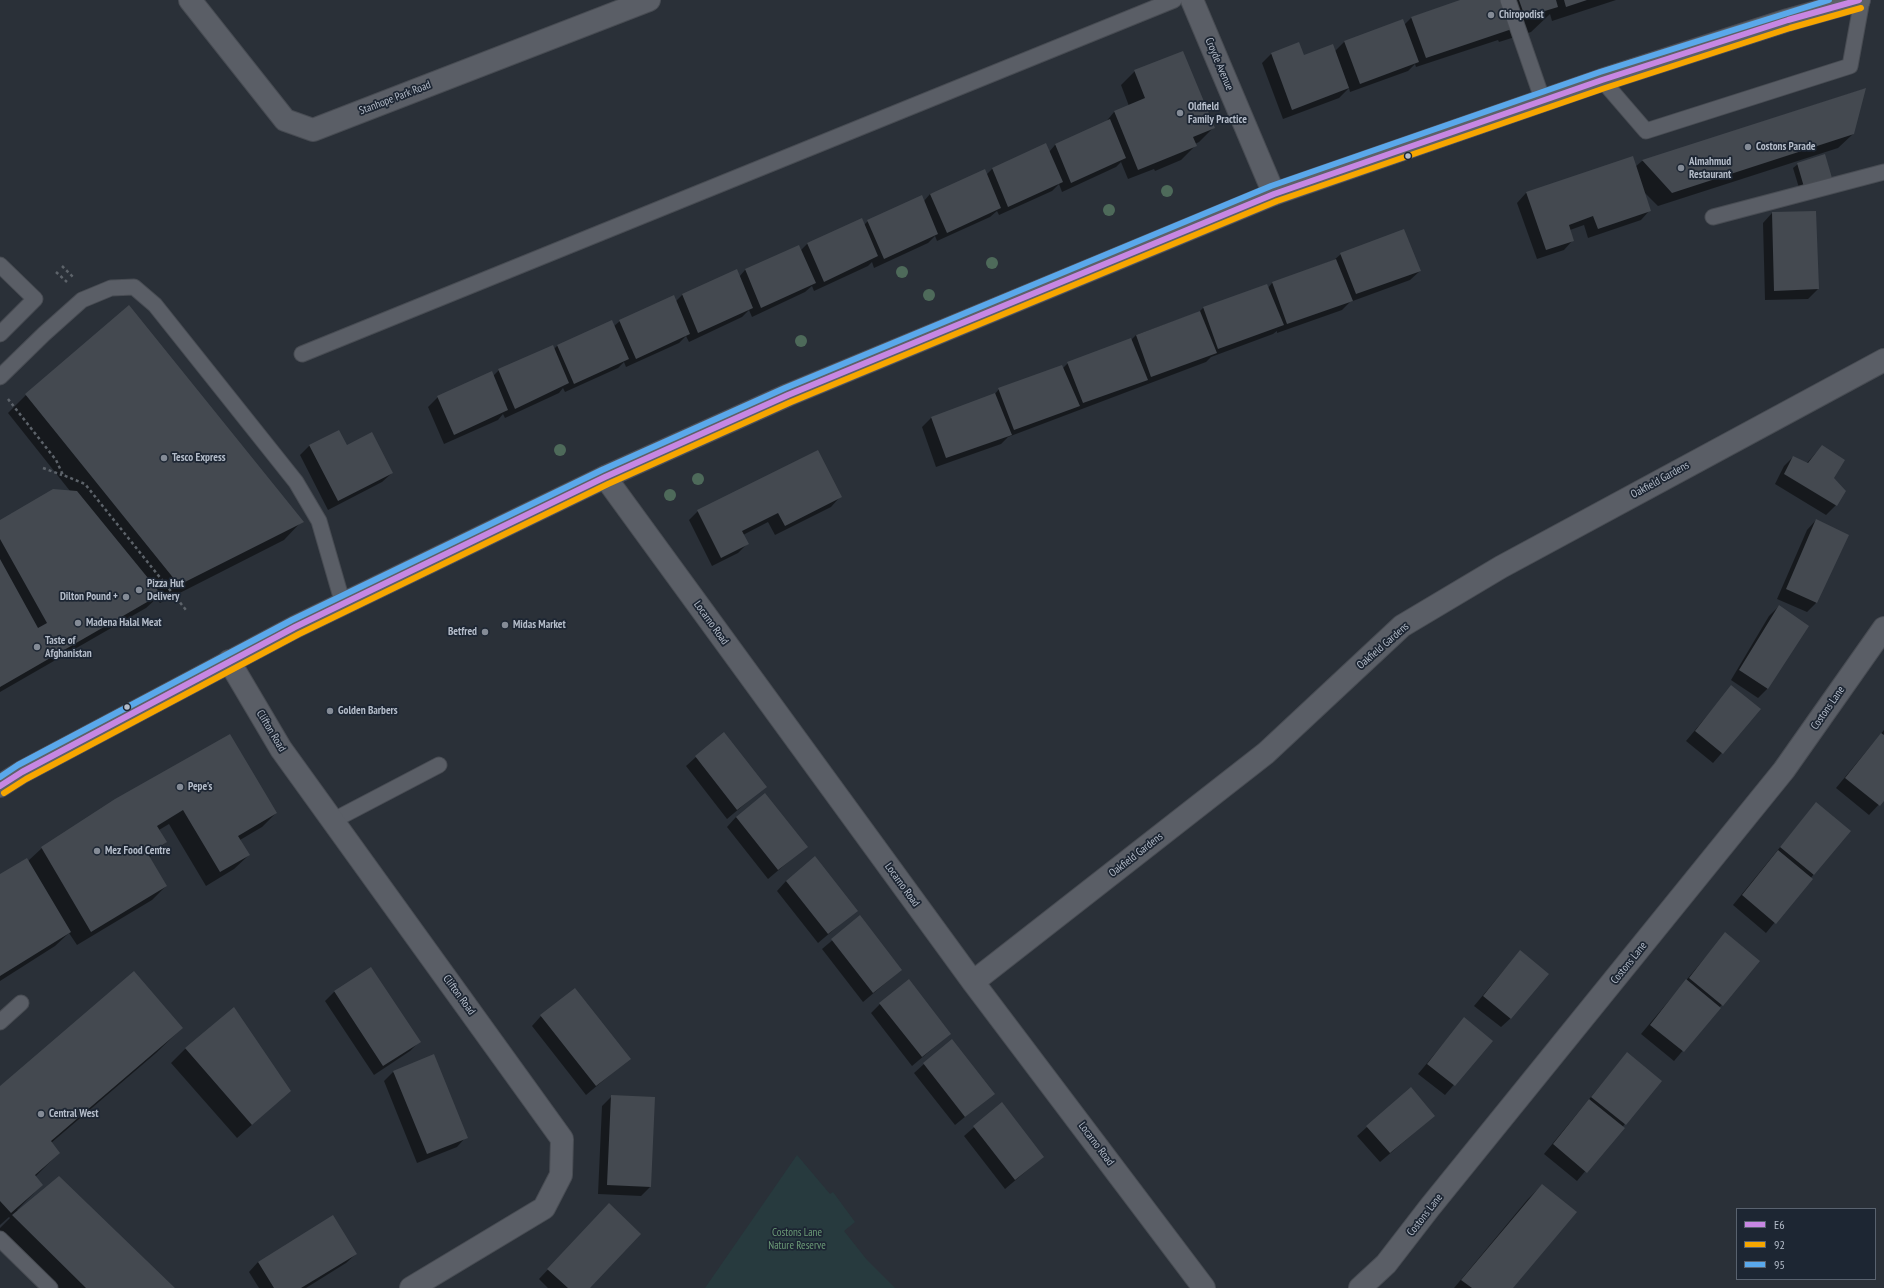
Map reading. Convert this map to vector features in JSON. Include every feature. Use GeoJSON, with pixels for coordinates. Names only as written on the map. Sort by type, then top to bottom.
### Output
{"type":"FeatureCollection","features":[{"type":"Feature","properties":{"kind":"main road"},"geometry":{"type":"LineString","coordinates":[[0,786],[22,772],[229,661],[343,604],[605,478],[796,392],[1274,194],[1602,80],[1788,20],[1859,0]]}},
{"type":"Feature","properties":{"kind":"street","name":"Stanhope Park Road"},"geometry":{"type":"LineString","coordinates":[[190,0],[285,120],[312,130],[649,0]]}},
{"type":"Feature","properties":{"kind":"street","name":"Croyde Avenue"},"geometry":{"type":"LineString","coordinates":[[1192,0],[1274,194]]}},
{"type":"Feature","properties":{"kind":"street","name":"Oakfield Gardens"},"geometry":{"type":"LineString","coordinates":[[973,982],[1266,753],[1402,626],[1501,567],[1884,360]]}},
{"type":"Feature","properties":{"kind":"street","name":"Locarno Road"},"geometry":{"type":"LineString","coordinates":[[605,478],[973,982],[1204,1288]]}},
{"type":"Feature","properties":{"kind":"street","name":"Costons Lane"},"geometry":{"type":"LineString","coordinates":[[1360,1288],[1386,1264],[1430,1207],[1784,770],[1884,628]]}},
{"type":"Feature","properties":{"kind":"street","name":"Clifton Road"},"geometry":{"type":"LineString","coordinates":[[229,661],[281,749],[334,820],[562,1139],[561,1174],[544,1208],[411,1288]]}},
{"type":"Feature","properties":{"kind":"lane"},"geometry":{"type":"LineString","coordinates":[[302,354],[1174,0]]}},
{"type":"Feature","properties":{"kind":"lane"},"geometry":{"type":"LineString","coordinates":[[1508,0],[1543,101]]}},
{"type":"Feature","properties":{"kind":"lane"},"geometry":{"type":"LineString","coordinates":[[1602,80],[1646,131],[1850,66],[1862,0]]}},
{"type":"Feature","properties":{"kind":"lane"},"geometry":{"type":"LineString","coordinates":[[1713,217],[1884,172]]}},
{"type":"Feature","properties":{"kind":"lane"},"geometry":{"type":"LineString","coordinates":[[0,265],[35,299],[0,334]]}},
{"type":"Feature","properties":{"kind":"lane"},"geometry":{"type":"LineString","coordinates":[[0,377],[44,334],[82,300],[111,288],[134,287],[155,305],[296,482],[319,521],[343,604]]}},
{"type":"Feature","properties":{"kind":"lane"},"geometry":{"type":"LineString","coordinates":[[334,820],[439,765]]}},
{"type":"Feature","properties":{"kind":"lane"},"geometry":{"type":"LineString","coordinates":[[0,1022],[21,1002]]}},
{"type":"Feature","properties":{"kind":"lane"},"geometry":{"type":"LineString","coordinates":[[0,1239],[50,1288]]}},
{"type":"Feature","properties":{"kind":"path"},"geometry":{"type":"LineString","coordinates":[[62,266],[77,282]]}},
{"type":"Feature","properties":{"kind":"path"},"geometry":{"type":"LineString","coordinates":[[5,395],[56,460],[62,475]]}},
{"type":"Feature","properties":{"kind":"path"},"geometry":{"type":"LineString","coordinates":[[43,468],[85,484],[186,610]]}},
{"type":"Feature","properties":{"kind":"green space","name":"Costons Lane Nature Reserve"},"geometry":{"type":"Polygon","coordinates":[[[797,1155],[830,1194],[833,1192],[855,1222],[844,1231],[867,1260],[895,1288],[705,1288],[797,1155]]]}},
{"type":"Feature","properties":{"kind":"building"},"geometry":{"type":"Polygon","coordinates":[[[1460,0],[1502,0],[1512,29],[1426,58],[1411,17],[1460,0]]]}},
{"type":"Feature","properties":{"kind":"building"},"geometry":{"type":"Polygon","coordinates":[[[1519,0],[1556,0],[1558,7],[1525,17],[1519,0]]]}},
{"type":"Feature","properties":{"kind":"building"},"geometry":{"type":"Polygon","coordinates":[[[1564,0],[1587,0],[1566,7],[1564,0]]]}},
{"type":"Feature","properties":{"kind":"building"},"geometry":{"type":"Polygon","coordinates":[[[1403,19],[1419,62],[1360,84],[1344,41],[1403,19]]]}},
{"type":"Feature","properties":{"kind":"building"},"geometry":{"type":"Polygon","coordinates":[[[1299,42],[1304,55],[1333,44],[1349,88],[1292,110],[1271,53],[1299,42]]]}},
{"type":"Feature","properties":{"kind":"building","name":"Oldfield Family Practice"},"geometry":{"type":"Polygon","coordinates":[[[1183,51],[1215,128],[1193,137],[1197,146],[1138,170],[1114,111],[1145,98],[1134,70],[1183,51]]]}},
{"type":"Feature","properties":{"kind":"building","name":"Costons Parade"},"geometry":{"type":"Polygon","coordinates":[[[1866,88],[1854,134],[1672,193],[1642,160],[1866,88]]]}},
{"type":"Feature","properties":{"kind":"building"},"geometry":{"type":"Polygon","coordinates":[[[1110,119],[1126,158],[1071,183],[1055,144],[1110,119]]]}},
{"type":"Feature","properties":{"kind":"building"},"geometry":{"type":"Polygon","coordinates":[[[1046,143],[1063,182],[1008,207],[992,168],[1046,143]]]}},
{"type":"Feature","properties":{"kind":"building"},"geometry":{"type":"Polygon","coordinates":[[[1825,154],[1832,178],[1804,187],[1797,163],[1825,154]]]}},
{"type":"Feature","properties":{"kind":"building"},"geometry":{"type":"Polygon","coordinates":[[[1633,156],[1651,211],[1598,229],[1593,216],[1569,225],[1574,241],[1546,250],[1526,192],[1633,156]]]}},
{"type":"Feature","properties":{"kind":"building"},"geometry":{"type":"Polygon","coordinates":[[[985,169],[1001,208],[947,233],[930,194],[985,169]]]}},
{"type":"Feature","properties":{"kind":"building"},"geometry":{"type":"Polygon","coordinates":[[[922,195],[938,234],[884,259],[867,220],[922,195]]]}},
{"type":"Feature","properties":{"kind":"building"},"geometry":{"type":"Polygon","coordinates":[[[1816,211],[1819,289],[1774,291],[1772,212],[1816,211]]]}},
{"type":"Feature","properties":{"kind":"building"},"geometry":{"type":"Polygon","coordinates":[[[862,218],[878,256],[824,282],[807,243],[862,218]]]}},
{"type":"Feature","properties":{"kind":"building"},"geometry":{"type":"Polygon","coordinates":[[[1404,229],[1421,271],[1356,294],[1340,253],[1404,229]]]}},
{"type":"Feature","properties":{"kind":"building"},"geometry":{"type":"Polygon","coordinates":[[[799,245],[816,283],[761,308],[745,269],[799,245]]]}},
{"type":"Feature","properties":{"kind":"building"},"geometry":{"type":"Polygon","coordinates":[[[1336,259],[1353,301],[1287,324],[1272,282],[1336,259]]]}},
{"type":"Feature","properties":{"kind":"building"},"geometry":{"type":"Polygon","coordinates":[[[737,269],[753,308],[698,333],[682,294],[737,269]]]}},
{"type":"Feature","properties":{"kind":"building"},"geometry":{"type":"Polygon","coordinates":[[[1267,284],[1284,325],[1218,349],[1203,307],[1267,284]]]}},
{"type":"Feature","properties":{"kind":"building"},"geometry":{"type":"Polygon","coordinates":[[[674,295],[690,334],[636,359],[619,320],[674,295]]]}},
{"type":"Feature","properties":{"kind":"building","name":"Tesco Express"},"geometry":{"type":"Polygon","coordinates":[[[129,305],[304,522],[179,585],[25,394],[129,305]]]}},
{"type":"Feature","properties":{"kind":"building"},"geometry":{"type":"Polygon","coordinates":[[[1200,311],[1217,353],[1151,377],[1136,335],[1200,311]]]}},
{"type":"Feature","properties":{"kind":"building"},"geometry":{"type":"Polygon","coordinates":[[[612,320],[629,359],[574,384],[557,345],[612,320]]]}},
{"type":"Feature","properties":{"kind":"building"},"geometry":{"type":"Polygon","coordinates":[[[1131,338],[1148,380],[1083,403],[1067,362],[1131,338]]]}},
{"type":"Feature","properties":{"kind":"building"},"geometry":{"type":"Polygon","coordinates":[[[553,345],[569,383],[515,409],[498,369],[553,345]]]}},
{"type":"Feature","properties":{"kind":"building"},"geometry":{"type":"Polygon","coordinates":[[[1062,365],[1080,406],[1014,430],[998,388],[1062,365]]]}},
{"type":"Feature","properties":{"kind":"building"},"geometry":{"type":"Polygon","coordinates":[[[492,371],[508,410],[454,435],[437,396],[492,371]]]}},
{"type":"Feature","properties":{"kind":"building"},"geometry":{"type":"Polygon","coordinates":[[[995,393],[1012,435],[946,458],[931,417],[995,393]]]}},
{"type":"Feature","properties":{"kind":"building"},"geometry":{"type":"Polygon","coordinates":[[[339,430],[347,445],[372,432],[393,473],[338,501],[309,445],[339,430]]]}},
{"type":"Feature","properties":{"kind":"building"},"geometry":{"type":"Polygon","coordinates":[[[1822,445],[1845,460],[1834,478],[1846,491],[1837,506],[1784,474],[1793,456],[1808,463],[1822,445]]]}},
{"type":"Feature","properties":{"kind":"building"},"geometry":{"type":"Polygon","coordinates":[[[818,450],[842,497],[785,526],[778,513],[742,531],[749,544],[721,558],[697,510],[818,450]]]}},
{"type":"Feature","properties":{"kind":"building"},"geometry":{"type":"Polygon","coordinates":[[[53,489],[77,491],[161,594],[0,687],[0,559],[38,628],[47,623],[0,539],[0,520],[53,489]]]}},
{"type":"Feature","properties":{"kind":"building"},"geometry":{"type":"Polygon","coordinates":[[[1816,519],[1849,535],[1817,603],[1786,589],[1816,519]]]}},
{"type":"Feature","properties":{"kind":"building"},"geometry":{"type":"Polygon","coordinates":[[[1779,605],[1809,626],[1768,689],[1739,670],[1779,605]]]}},
{"type":"Feature","properties":{"kind":"building"},"geometry":{"type":"Polygon","coordinates":[[[1731,685],[1761,709],[1723,754],[1695,731],[1731,685]]]}},
{"type":"Feature","properties":{"kind":"building"},"geometry":{"type":"Polygon","coordinates":[[[724,732],[767,787],[737,810],[695,756],[724,732]]]}},
{"type":"Feature","properties":{"kind":"building"},"geometry":{"type":"Polygon","coordinates":[[[1881,733],[1884,735],[1884,801],[1880,806],[1845,778],[1881,733]]]}},
{"type":"Feature","properties":{"kind":"building"},"geometry":{"type":"Polygon","coordinates":[[[230,734],[277,813],[238,836],[250,855],[220,872],[183,810],[157,826],[167,842],[148,854],[167,886],[91,932],[41,847],[115,799],[230,734]]]}},
{"type":"Feature","properties":{"kind":"building"},"geometry":{"type":"Polygon","coordinates":[[[765,793],[808,847],[778,870],[736,817],[765,793]]]}},
{"type":"Feature","properties":{"kind":"building"},"geometry":{"type":"Polygon","coordinates":[[[1816,802],[1851,831],[1814,875],[1780,847],[1816,802]]]}},
{"type":"Feature","properties":{"kind":"building"},"geometry":{"type":"Polygon","coordinates":[[[1778,850],[1813,879],[1776,924],[1742,895],[1778,850]]]}},
{"type":"Feature","properties":{"kind":"building"},"geometry":{"type":"Polygon","coordinates":[[[815,856],[858,911],[828,934],[786,881],[815,856]]]}},
{"type":"Feature","properties":{"kind":"building"},"geometry":{"type":"Polygon","coordinates":[[[27,858],[71,932],[0,976],[0,874],[27,858]]]}},
{"type":"Feature","properties":{"kind":"building"},"geometry":{"type":"Polygon","coordinates":[[[860,915],[902,970],[873,993],[831,939],[860,915]]]}},
{"type":"Feature","properties":{"kind":"building"},"geometry":{"type":"Polygon","coordinates":[[[1725,932],[1760,961],[1723,1006],[1689,978],[1725,932]]]}},
{"type":"Feature","properties":{"kind":"building"},"geometry":{"type":"Polygon","coordinates":[[[1520,950],[1549,974],[1511,1019],[1483,996],[1520,950]]]}},
{"type":"Feature","properties":{"kind":"building"},"geometry":{"type":"Polygon","coordinates":[[[371,967],[421,1042],[383,1066],[334,991],[371,967]]]}},
{"type":"Feature","properties":{"kind":"building","name":"Central West"},"geometry":{"type":"Polygon","coordinates":[[[134,971],[183,1028],[51,1141],[60,1153],[35,1175],[43,1185],[11,1213],[0,1201],[0,1086],[134,971]]]}},
{"type":"Feature","properties":{"kind":"building"},"geometry":{"type":"Polygon","coordinates":[[[909,979],[951,1034],[922,1057],[879,1003],[909,979]]]}},
{"type":"Feature","properties":{"kind":"building"},"geometry":{"type":"Polygon","coordinates":[[[1686,979],[1721,1008],[1684,1052],[1650,1025],[1686,979]]]}},
{"type":"Feature","properties":{"kind":"building"},"geometry":{"type":"Polygon","coordinates":[[[575,988],[631,1059],[596,1086],[540,1015],[575,988]]]}},
{"type":"Feature","properties":{"kind":"building"},"geometry":{"type":"Polygon","coordinates":[[[234,1007],[291,1091],[252,1125],[185,1048],[234,1007]]]}},
{"type":"Feature","properties":{"kind":"building"},"geometry":{"type":"Polygon","coordinates":[[[1464,1017],[1493,1041],[1455,1086],[1427,1064],[1464,1017]]]}},
{"type":"Feature","properties":{"kind":"building"},"geometry":{"type":"Polygon","coordinates":[[[952,1039],[995,1094],[965,1117],[923,1063],[952,1039]]]}},
{"type":"Feature","properties":{"kind":"building"},"geometry":{"type":"Polygon","coordinates":[[[1627,1052],[1662,1081],[1626,1125],[1591,1097],[1627,1052]]]}},
{"type":"Feature","properties":{"kind":"building"},"geometry":{"type":"Polygon","coordinates":[[[434,1054],[468,1138],[427,1154],[393,1071],[434,1054]]]}},
{"type":"Feature","properties":{"kind":"building"},"geometry":{"type":"Polygon","coordinates":[[[1411,1087],[1435,1116],[1390,1153],[1366,1126],[1411,1087]]]}},
{"type":"Feature","properties":{"kind":"building"},"geometry":{"type":"Polygon","coordinates":[[[611,1095],[655,1097],[651,1187],[607,1185],[611,1095]]]}},
{"type":"Feature","properties":{"kind":"building"},"geometry":{"type":"Polygon","coordinates":[[[1589,1099],[1625,1128],[1587,1173],[1553,1144],[1589,1099]]]}},
{"type":"Feature","properties":{"kind":"building"},"geometry":{"type":"Polygon","coordinates":[[[1002,1102],[1044,1157],[1015,1180],[973,1126],[1002,1102]]]}},
{"type":"Feature","properties":{"kind":"building"},"geometry":{"type":"Polygon","coordinates":[[[59,1176],[175,1288],[86,1288],[12,1215],[59,1176]]]}},
{"type":"Feature","properties":{"kind":"building"},"geometry":{"type":"Polygon","coordinates":[[[1542,1184],[1577,1212],[1513,1288],[1472,1288],[1461,1280],[1542,1184]]]}},
{"type":"Feature","properties":{"kind":"building"},"geometry":{"type":"Polygon","coordinates":[[[609,1203],[641,1234],[590,1288],[568,1288],[547,1269],[609,1203]]]}},
{"type":"Feature","properties":{"kind":"building"},"geometry":{"type":"Polygon","coordinates":[[[333,1215],[357,1254],[301,1288],[274,1288],[258,1262],[333,1215]]]}},
{"type":"Feature","properties":{"kind":"transit line","name":"95"},"geometry":{"type":"LineString","coordinates":[[0,777],[18,765],[292,620],[602,470],[785,388],[1271,186],[1600,72],[1829,0]]}},
{"type":"Feature","properties":{"kind":"transit line","name":"E6"},"geometry":{"type":"LineString","coordinates":[[0,786],[22,772],[295,627],[605,477],[788,395],[1274,194],[1602,80],[1788,20],[1859,0]]}},
{"type":"Feature","properties":{"kind":"transit line","name":"92"},"geometry":{"type":"LineString","coordinates":[[4,793],[26,779],[299,634],[608,484],[791,402],[1277,201],[1605,88],[1790,28],[1861,8]]}},
{"type":"Feature","properties":{"kind":"place","name":"Chiropodist"},"geometry":{"type":"Point","coordinates":[1491,15]}},
{"type":"Feature","properties":{"kind":"place","name":"Oldfield Family Practice"},"geometry":{"type":"Point","coordinates":[1180,113]}},
{"type":"Feature","properties":{"kind":"place","name":"Costons Parade"},"geometry":{"type":"Point","coordinates":[1748,147]}},
{"type":"Feature","properties":{"kind":"place","name":"Almahmud Restaurant"},"geometry":{"type":"Point","coordinates":[1681,168]}},
{"type":"Feature","properties":{"kind":"place","name":"Tesco Express"},"geometry":{"type":"Point","coordinates":[164,458]}},
{"type":"Feature","properties":{"kind":"place","name":"Pizza Hut Delivery"},"geometry":{"type":"Point","coordinates":[139,590]}},
{"type":"Feature","properties":{"kind":"place","name":"Dilton Pound +"},"geometry":{"type":"Point","coordinates":[126,597]}},
{"type":"Feature","properties":{"kind":"place","name":"Madena Halal Meat"},"geometry":{"type":"Point","coordinates":[78,623]}},
{"type":"Feature","properties":{"kind":"place","name":"Midas Market"},"geometry":{"type":"Point","coordinates":[505,625]}},
{"type":"Feature","properties":{"kind":"place","name":"Betfred"},"geometry":{"type":"Point","coordinates":[485,632]}},
{"type":"Feature","properties":{"kind":"place","name":"Taste of Afghanistan"},"geometry":{"type":"Point","coordinates":[37,647]}},
{"type":"Feature","properties":{"kind":"place","name":"Golden Barbers"},"geometry":{"type":"Point","coordinates":[330,711]}},
{"type":"Feature","properties":{"kind":"place","name":"Pepe's"},"geometry":{"type":"Point","coordinates":[180,787]}},
{"type":"Feature","properties":{"kind":"place","name":"Mez Food Centre"},"geometry":{"type":"Point","coordinates":[97,851]}},
{"type":"Feature","properties":{"kind":"place","name":"Central West"},"geometry":{"type":"Point","coordinates":[41,1114]}}]}
